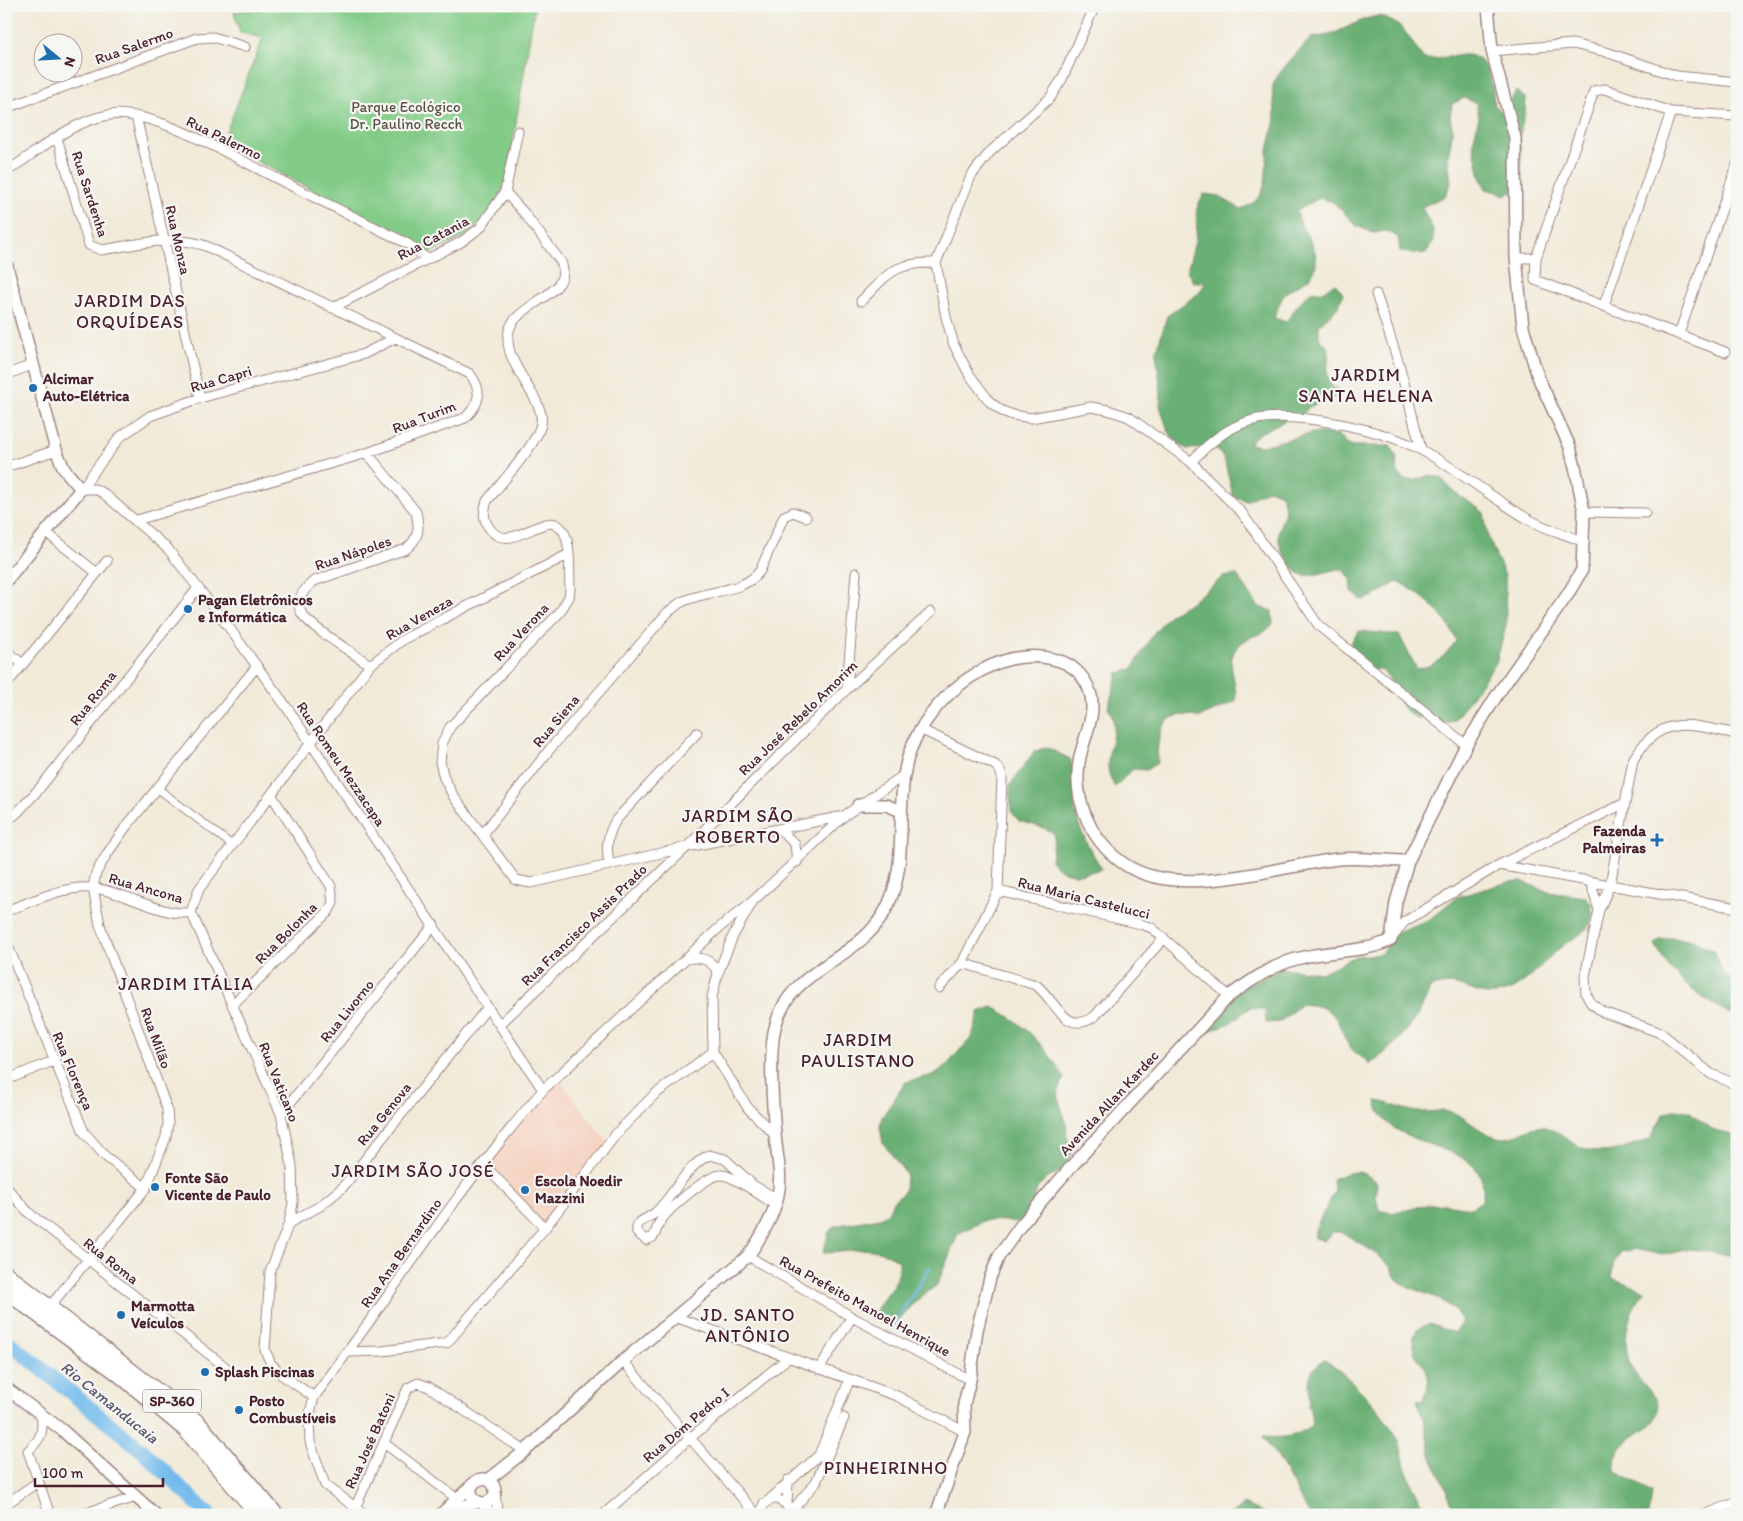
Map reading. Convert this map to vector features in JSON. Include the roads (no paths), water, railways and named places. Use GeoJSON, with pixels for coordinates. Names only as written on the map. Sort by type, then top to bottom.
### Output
{"type":"FeatureCollection","features":[{"type":"Feature","properties":{"kind":"main road","name":"SP-360"},"geometry":{"type":"LineString","coordinates":[[6,1274],[45,1312],[185,1429],[259,1515]]}},
{"type":"Feature","properties":{"kind":"main road","name":"SP-360"},"geometry":{"type":"LineString","coordinates":[[6,1291],[45,1312],[161,1392],[198,1423],[276,1515]]}},
{"type":"Feature","properties":{"kind":"street"},"geometry":{"type":"LineString","coordinates":[[1095,6],[1062,79],[1050,98],[990,152],[972,176],[936,263],[946,317],[954,345],[969,374],[990,402],[1013,415],[1032,418],[1091,407],[1108,410],[1129,417],[1191,462],[1242,513],[1319,626],[1466,745]]}},
{"type":"Feature","properties":{"kind":"street"},"geometry":{"type":"LineString","coordinates":[[1391,940],[1396,902],[1408,861],[1466,745],[1497,695],[1573,586],[1582,570],[1584,512],[1570,447],[1530,353],[1524,327],[1516,258],[1515,138],[1492,52],[1488,6]]}},
{"type":"Feature","properties":{"kind":"street","name":"Rua Salermo"},"geometry":{"type":"LineString","coordinates":[[6,108],[197,38],[213,37],[245,47]]}},
{"type":"Feature","properties":{"kind":"street"},"geometry":{"type":"LineString","coordinates":[[1492,52],[1572,44],[1606,52],[1677,76],[1737,82]]}},
{"type":"Feature","properties":{"kind":"street"},"geometry":{"type":"LineString","coordinates":[[1535,280],[1536,258],[1594,91],[1605,89],[1671,112],[1737,116]]}},
{"type":"Feature","properties":{"kind":"street"},"geometry":{"type":"LineString","coordinates":[[1604,305],[1671,112]]}},
{"type":"Feature","properties":{"kind":"street","name":"Rua Palermo"},"geometry":{"type":"LineString","coordinates":[[6,172],[57,138],[86,122],[109,115],[136,116],[170,127],[216,149],[408,244],[426,258]]}},
{"type":"Feature","properties":{"kind":"street","name":"Rua Monza"},"geometry":{"type":"LineString","coordinates":[[136,116],[200,398]]}},
{"type":"Feature","properties":{"kind":"street","name":"Rua Catania"},"geometry":{"type":"LineString","coordinates":[[332,308],[460,242],[480,228],[506,192],[518,131]]}},
{"type":"Feature","properties":{"kind":"street","name":"Rua Sardenha"},"geometry":{"type":"LineString","coordinates":[[57,138],[89,245],[101,250],[163,240]]}},
{"type":"Feature","properties":{"kind":"street"},"geometry":{"type":"LineString","coordinates":[[1679,334],[1737,164]]}},
{"type":"Feature","properties":{"kind":"street","name":"Rua Verona"},"geometry":{"type":"LineString","coordinates":[[506,192],[524,213],[565,270],[563,279],[557,287],[518,316],[512,323],[509,334],[517,370],[540,410],[542,422],[538,435],[487,501],[483,514],[486,523],[493,533],[503,537],[514,538],[546,523],[556,524],[562,528],[567,538],[570,589],[565,604],[450,727],[442,744],[440,762],[444,778],[454,797],[516,880],[531,884],[609,864]]}},
{"type":"Feature","properties":{"kind":"street","name":"Rua Turim"},"geometry":{"type":"LineString","coordinates":[[137,520],[367,453],[465,418],[474,410],[479,398],[477,384],[470,374],[206,246],[192,242],[163,240]]}},
{"type":"Feature","properties":{"kind":"street"},"geometry":{"type":"LineString","coordinates":[[1516,258],[1536,258]]}},
{"type":"Feature","properties":{"kind":"street"},"geometry":{"type":"LineString","coordinates":[[861,301],[889,273],[898,267],[913,262],[936,263]]}},
{"type":"Feature","properties":{"kind":"street"},"geometry":{"type":"LineString","coordinates":[[6,264],[56,450],[64,469],[81,489],[6,581]]}},
{"type":"Feature","properties":{"kind":"street"},"geometry":{"type":"LineString","coordinates":[[1518,284],[1535,280],[1725,352]]}},
{"type":"Feature","properties":{"kind":"street"},"geometry":{"type":"LineString","coordinates":[[1376,294],[1399,364],[1421,449]]}},
{"type":"Feature","properties":{"kind":"street","name":"Rua Capri"},"geometry":{"type":"LineString","coordinates":[[81,489],[120,437],[150,416],[200,398],[364,354],[395,338]]}},
{"type":"Feature","properties":{"kind":"street"},"geometry":{"type":"LineString","coordinates":[[6,375],[34,364]]}},
{"type":"Feature","properties":{"kind":"street"},"geometry":{"type":"LineString","coordinates":[[1191,462],[1210,442],[1228,430],[1253,420],[1275,417],[1306,419],[1346,426],[1421,449],[1466,476],[1529,520],[1584,542]]}},
{"type":"Feature","properties":{"kind":"street"},"geometry":{"type":"LineString","coordinates":[[6,467],[56,450]]}},
{"type":"Feature","properties":{"kind":"street","name":"Rua Nápoles"},"geometry":{"type":"LineString","coordinates":[[367,453],[416,512],[419,523],[414,543],[406,549],[314,581],[304,588],[299,600],[302,613],[313,624],[370,665]]}},
{"type":"Feature","properties":{"kind":"street","name":"Rua Romeu Mezzacapa"},"geometry":{"type":"LineString","coordinates":[[81,489],[103,492],[137,520],[168,549],[198,588],[257,666],[434,925],[543,1090]]}},
{"type":"Feature","properties":{"kind":"street","name":"Rua Siena"},"geometry":{"type":"LineString","coordinates":[[483,834],[550,749],[668,612],[684,601],[745,584],[754,578],[760,571],[784,516],[793,512],[806,516]]}},
{"type":"Feature","properties":{"kind":"street"},"geometry":{"type":"LineString","coordinates":[[1584,512],[1645,513]]}},
{"type":"Feature","properties":{"kind":"street"},"geometry":{"type":"LineString","coordinates":[[46,533],[96,573]]}},
{"type":"Feature","properties":{"kind":"street","name":"Rua Veneza"},"geometry":{"type":"LineString","coordinates":[[192,912],[199,889],[272,796],[370,665],[404,639],[569,554]]}},
{"type":"Feature","properties":{"kind":"street"},"geometry":{"type":"LineString","coordinates":[[6,685],[107,561]]}},
{"type":"Feature","properties":{"kind":"street"},"geometry":{"type":"LineString","coordinates":[[847,689],[856,574]]}},
{"type":"Feature","properties":{"kind":"street","name":"Rua Roma"},"geometry":{"type":"LineString","coordinates":[[6,821],[17,813],[38,789],[198,588]]}},
{"type":"Feature","properties":{"kind":"street","name":"Rua José Rebelo Amorim"},"geometry":{"type":"LineString","coordinates":[[687,847],[847,689],[931,612]]}},
{"type":"Feature","properties":{"kind":"street"},"geometry":{"type":"LineString","coordinates":[[6,651],[23,664]]}},
{"type":"Feature","properties":{"kind":"street"},"geometry":{"type":"LineString","coordinates":[[488,1480],[525,1451],[623,1360],[748,1256],[762,1236],[776,1202],[779,1164],[775,1136],[773,1034],[780,1012],[793,989],[807,976],[859,942],[875,927],[886,911],[893,889],[899,858],[904,775],[910,750],[920,729],[951,693],[990,665],[1020,656],[1044,656],[1065,662],[1080,673],[1088,686],[1092,700],[1091,718],[1079,760],[1078,793],[1087,820],[1098,840],[1113,856],[1132,868],[1152,877],[1177,881],[1205,880],[1340,859],[1408,861]]}},
{"type":"Feature","properties":{"kind":"street","name":"Rua Milão"},"geometry":{"type":"LineString","coordinates":[[45,1312],[146,1188],[166,1137],[168,1123],[167,1109],[100,926],[93,888],[96,873],[107,854],[157,788],[257,666]]}},
{"type":"Feature","properties":{"kind":"street"},"geometry":{"type":"LineString","coordinates":[[1737,734],[1683,724],[1662,729],[1642,744],[1633,760],[1623,804],[1610,885],[1599,910],[1585,976],[1586,994],[1591,1003],[1603,1012],[1669,1038],[1711,1074],[1737,1085]]}},
{"type":"Feature","properties":{"kind":"street"},"geometry":{"type":"LineString","coordinates":[[920,729],[995,765],[1000,770],[1002,777],[998,891],[962,963],[939,988]]}},
{"type":"Feature","properties":{"kind":"street"},"geometry":{"type":"LineString","coordinates":[[698,733],[616,820],[609,832],[606,846],[609,864],[844,816]]}},
{"type":"Feature","properties":{"kind":"street","name":"Rua Ana Bernardino"},"geometry":{"type":"LineString","coordinates":[[354,1511],[325,1485],[310,1442],[309,1417],[314,1397],[348,1352],[437,1223],[543,1090],[720,927],[797,862],[844,816],[904,775]]}},
{"type":"Feature","properties":{"kind":"street"},"geometry":{"type":"LineString","coordinates":[[157,788],[232,845]]}},
{"type":"Feature","properties":{"kind":"street","name":"Rua Bolonha"},"geometry":{"type":"LineString","coordinates":[[232,1006],[328,912],[333,903],[331,886],[272,796]]}},
{"type":"Feature","properties":{"kind":"street"},"geometry":{"type":"LineString","coordinates":[[1391,940],[1404,922],[1499,866],[1623,804]]}},
{"type":"Feature","properties":{"kind":"street"},"geometry":{"type":"LineString","coordinates":[[858,805],[886,805],[901,811]]}},
{"type":"Feature","properties":{"kind":"street"},"geometry":{"type":"LineString","coordinates":[[779,829],[795,844],[797,862]]}},
{"type":"Feature","properties":{"kind":"street","name":"Rua Francisco Assis Prado"},"geometry":{"type":"LineString","coordinates":[[500,1024],[687,847]]}},
{"type":"Feature","properties":{"kind":"street"},"geometry":{"type":"LineString","coordinates":[[1499,866],[1737,908]]}},
{"type":"Feature","properties":{"kind":"street"},"geometry":{"type":"LineString","coordinates":[[1590,881],[1599,910]]}},
{"type":"Feature","properties":{"kind":"street","name":"Rua Ancona"},"geometry":{"type":"LineString","coordinates":[[6,911],[70,889],[93,888],[122,894],[178,915],[192,912]]}},
{"type":"Feature","properties":{"kind":"street","name":"Rua Maria Castelucci"},"geometry":{"type":"LineString","coordinates":[[998,891],[1141,924],[1164,938],[1229,996]]}},
{"type":"Feature","properties":{"kind":"street"},"geometry":{"type":"LineString","coordinates":[[753,901],[733,936],[718,973],[712,998],[713,1052],[748,1108],[775,1136]]}},
{"type":"Feature","properties":{"kind":"street","name":"Rua Vaticano"},"geometry":{"type":"LineString","coordinates":[[192,912],[281,1114],[292,1165],[293,1203],[289,1223],[270,1272],[265,1350],[271,1364],[282,1375],[314,1397]]}},
{"type":"Feature","properties":{"kind":"street","name":"Rua Livorno"},"geometry":{"type":"LineString","coordinates":[[281,1114],[434,925]]}},
{"type":"Feature","properties":{"kind":"street"},"geometry":{"type":"LineString","coordinates":[[720,927],[730,931],[733,936]]}},
{"type":"Feature","properties":{"kind":"street"},"geometry":{"type":"LineString","coordinates":[[962,963],[1036,985],[1043,990],[1053,1006],[1069,1020],[1078,1023],[1086,1022],[1095,1016],[1164,938]]}},
{"type":"Feature","properties":{"kind":"street","name":"Avenida Allan Kardec"},"geometry":{"type":"LineString","coordinates":[[966,1432],[964,1404],[970,1380],[976,1330],[990,1278],[999,1256],[1069,1169],[1229,996],[1256,977],[1279,965],[1304,957],[1374,948],[1391,940]]}},
{"type":"Feature","properties":{"kind":"street","name":"Rua Florença"},"geometry":{"type":"LineString","coordinates":[[6,941],[53,1061],[84,1132],[93,1145],[146,1188]]}},
{"type":"Feature","properties":{"kind":"street"},"geometry":{"type":"LineString","coordinates":[[687,959],[696,957],[704,959],[715,966],[718,973]]}},
{"type":"Feature","properties":{"kind":"street","name":"Rua Genova"},"geometry":{"type":"LineString","coordinates":[[289,1223],[320,1206],[342,1188],[488,1007]]}},
{"type":"Feature","properties":{"kind":"street"},"geometry":{"type":"LineString","coordinates":[[348,1352],[382,1351],[447,1343],[545,1228],[616,1134],[654,1095],[713,1052]]}},
{"type":"Feature","properties":{"kind":"street"},"geometry":{"type":"LineString","coordinates":[[6,1080],[53,1061]]}},
{"type":"Feature","properties":{"kind":"street"},"geometry":{"type":"LineString","coordinates":[[725,1159],[725,1167],[720,1174],[707,1180],[690,1193],[660,1220],[653,1237],[646,1240],[637,1233],[636,1226],[640,1221],[656,1213],[701,1159],[709,1155],[725,1159],[754,1186],[776,1202]]}},
{"type":"Feature","properties":{"kind":"street"},"geometry":{"type":"LineString","coordinates":[[483,1164],[545,1228]]}},
{"type":"Feature","properties":{"kind":"street"},"geometry":{"type":"LineString","coordinates":[[720,1174],[732,1178],[776,1202]]}},
{"type":"Feature","properties":{"kind":"street","name":"Rua Roma"},"geometry":{"type":"LineString","coordinates":[[6,1187],[29,1213],[228,1369]]}},
{"type":"Feature","properties":{"kind":"street","name":"Rua Prefeito Manoel Henrique"},"geometry":{"type":"LineString","coordinates":[[748,1256],[852,1317],[970,1380]]}},
{"type":"Feature","properties":{"kind":"street"},"geometry":{"type":"LineString","coordinates":[[675,1317],[849,1381],[897,1396],[966,1432],[936,1515]]}},
{"type":"Feature","properties":{"kind":"street"},"geometry":{"type":"LineString","coordinates":[[818,1369],[852,1317]]}},
{"type":"Feature","properties":{"kind":"street","name":"Rua Dom Pedro I"},"geometry":{"type":"LineString","coordinates":[[603,1515],[690,1438],[788,1358]]}},
{"type":"Feature","properties":{"kind":"street"},"geometry":{"type":"LineString","coordinates":[[623,1360],[754,1514],[788,1480],[818,1456],[849,1381]]}},
{"type":"Feature","properties":{"kind":"street","name":"Rua José Batoni"},"geometry":{"type":"LineString","coordinates":[[354,1511],[408,1388],[418,1383],[429,1387],[525,1451]]}},
{"type":"Feature","properties":{"kind":"street"},"geometry":{"type":"LineString","coordinates":[[6,1388],[62,1430],[156,1515]]}},
{"type":"Feature","properties":{"kind":"street"},"geometry":{"type":"LineString","coordinates":[[41,1415],[44,1430],[38,1442],[28,1451],[50,1515]]}},
{"type":"Feature","properties":{"kind":"street"},"geometry":{"type":"LineString","coordinates":[[789,1511],[816,1482],[844,1418]]}},
{"type":"Feature","properties":{"kind":"street"},"geometry":{"type":"LineString","coordinates":[[384,1443],[456,1498]]}},
{"type":"Feature","properties":{"kind":"street"},"geometry":{"type":"LineString","coordinates":[[440,1515],[456,1498],[480,1479],[488,1480],[494,1486],[498,1515]]}},
{"type":"Feature","properties":{"kind":"street"},"geometry":{"type":"LineString","coordinates":[[788,1480],[789,1511]]}},
{"type":"Feature","properties":{"kind":"street"},"geometry":{"type":"LineString","coordinates":[[6,1504],[38,1482]]}},
{"type":"Feature","properties":{"kind":"street"},"geometry":{"type":"LineString","coordinates":[[472,1484],[470,1492],[474,1500],[494,1515]]}},
{"type":"Feature","properties":{"kind":"street"},"geometry":{"type":"LineString","coordinates":[[453,1515],[466,1504],[490,1501],[495,1494]]}},
{"type":"Feature","properties":{"kind":"street"},"geometry":{"type":"LineString","coordinates":[[79,1515],[136,1496]]}},
{"type":"Feature","properties":{"kind":"street"},"geometry":{"type":"LineString","coordinates":[[767,1501],[783,1500],[789,1511]]}},
{"type":"Feature","properties":{"kind":"street"},"geometry":{"type":"LineString","coordinates":[[1704,1515],[1737,1502]]}},
{"type":"Feature","properties":{"kind":"street"},"geometry":{"type":"LineString","coordinates":[[354,1511],[366,1515]]}},
{"type":"Feature","properties":{"kind":"waterway"},"geometry":{"type":"LineString","coordinates":[[891,1329],[930,1267]]}},
{"type":"Feature","properties":{"kind":"waterway","name":"Rio Camanducaia"},"geometry":{"type":"LineString","coordinates":[[6,1340],[144,1452],[209,1515]]}},
{"type":"Feature","properties":{"kind":"place","name":"Alcimar Auto-Elétrica"},"geometry":{"type":"Point","coordinates":[33,388]}},
{"type":"Feature","properties":{"kind":"place","name":"Pagan Eletrônicos e Informática"},"geometry":{"type":"Point","coordinates":[188,609]}},
{"type":"Feature","properties":{"kind":"place","name":"Fazenda Palmeiras"},"geometry":{"type":"Point","coordinates":[1657,840]}},
{"type":"Feature","properties":{"kind":"place","name":"Fonte São Vicente de Paulo"},"geometry":{"type":"Point","coordinates":[155,1187]}},
{"type":"Feature","properties":{"kind":"place","name":"Escola Noedir Mazzini"},"geometry":{"type":"Point","coordinates":[525,1190]}},
{"type":"Feature","properties":{"kind":"place","name":"Marmotta Veículos"},"geometry":{"type":"Point","coordinates":[121,1315]}},
{"type":"Feature","properties":{"kind":"place","name":"Splash Piscinas"},"geometry":{"type":"Point","coordinates":[205,1372]}},
{"type":"Feature","properties":{"kind":"place","name":"Posto Combustíveis"},"geometry":{"type":"Point","coordinates":[239,1410]}},
{"type":"Feature","properties":{"kind":"district","name":"JARDIM DAS ORQUÍDEAS"},"geometry":{"type":"Point","coordinates":[130,311]}},
{"type":"Feature","properties":{"kind":"district","name":"JARDIM SANTA HELENA"},"geometry":{"type":"Point","coordinates":[1366,385]}},
{"type":"Feature","properties":{"kind":"district","name":"JARDIM SÃO ROBERTO"},"geometry":{"type":"Point","coordinates":[738,826]}},
{"type":"Feature","properties":{"kind":"district","name":"JARDIM ITÁLIA"},"geometry":{"type":"Point","coordinates":[186,984]}},
{"type":"Feature","properties":{"kind":"district","name":"JARDIM PAULISTANO"},"geometry":{"type":"Point","coordinates":[858,1050]}},
{"type":"Feature","properties":{"kind":"district","name":"JARDIM SÃO JOSÉ"},"geometry":{"type":"Point","coordinates":[413,1171]}},
{"type":"Feature","properties":{"kind":"district","name":"JD. SANTO ANTÔNIO"},"geometry":{"type":"Point","coordinates":[748,1325]}},
{"type":"Feature","properties":{"kind":"district","name":"PINHEIRINHO"},"geometry":{"type":"Point","coordinates":[886,1468]}},
{"type":"Feature","properties":{"kind":"park label","name":"Parque Ecológico Dr. Paulino Recch"},"geometry":{"type":"Point","coordinates":[406,116]}}]}
